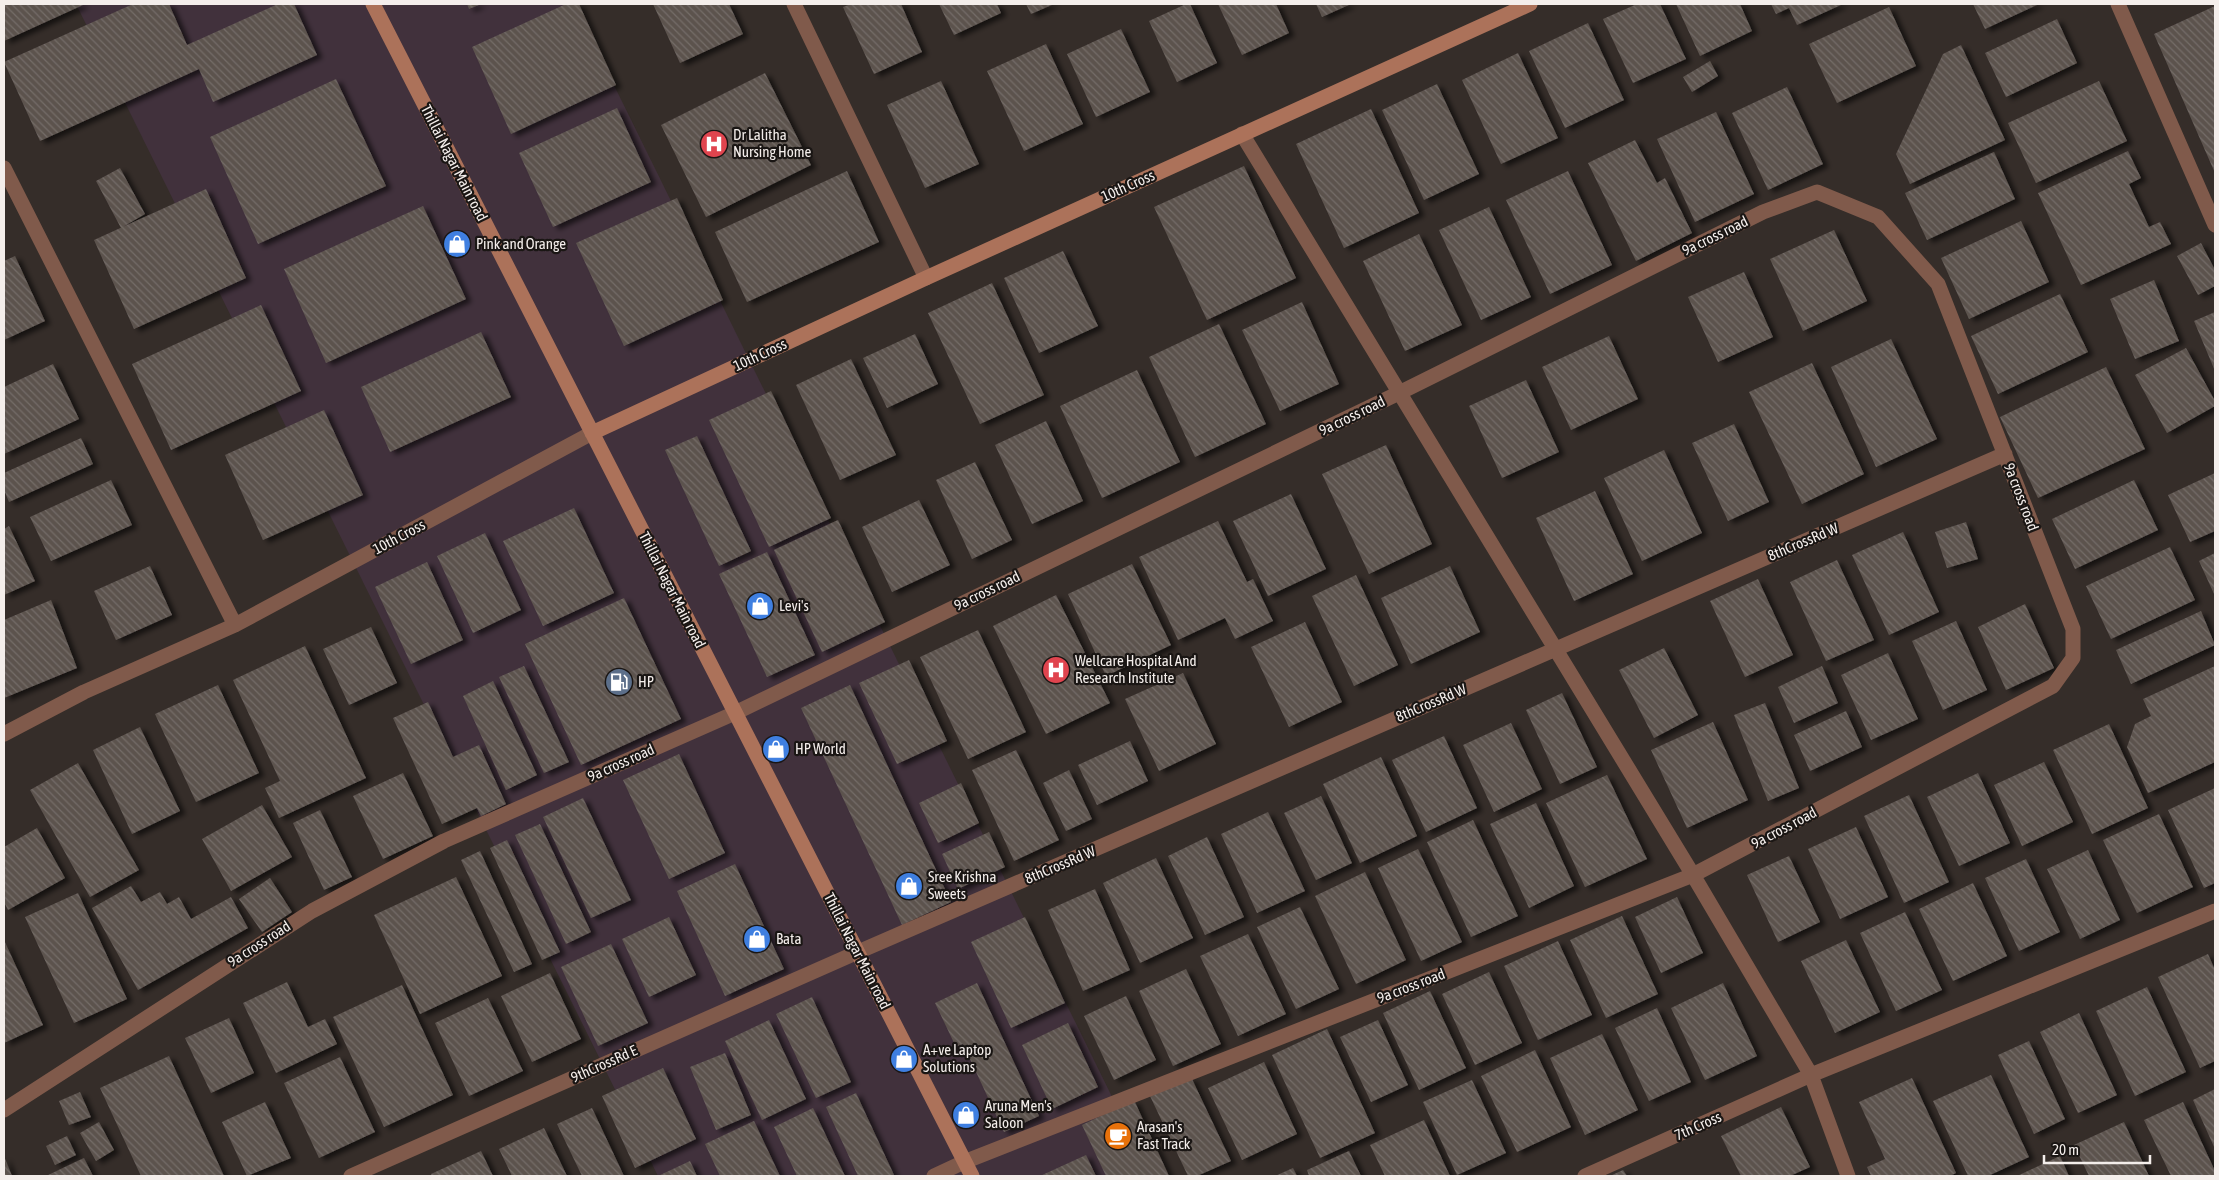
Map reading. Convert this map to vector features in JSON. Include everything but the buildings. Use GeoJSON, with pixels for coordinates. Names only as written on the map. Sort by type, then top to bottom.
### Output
{"type":"FeatureCollection","features":[{"type":"Feature","properties":{"kind":"street","name":"Thillai Nagar Main road"},"geometry":{"type":"LineString","coordinates":[[373,4],[972,1176]]}},
{"type":"Feature","properties":{"kind":"street"},"geometry":{"type":"LineString","coordinates":[[794,4],[926,278]]}},
{"type":"Feature","properties":{"kind":"street","name":"10th Cross"},"geometry":{"type":"LineString","coordinates":[[4,734],[84,692],[235,625],[592,433],[926,278],[1530,4]]}},
{"type":"Feature","properties":{"kind":"street"},"geometry":{"type":"LineString","coordinates":[[2118,4],[2215,225]]}},
{"type":"Feature","properties":{"kind":"street"},"geometry":{"type":"LineString","coordinates":[[1242,134],[1693,875],[1811,1075],[1848,1176]]}},
{"type":"Feature","properties":{"kind":"street"},"geometry":{"type":"LineString","coordinates":[[4,168],[235,625]]}},
{"type":"Feature","properties":{"kind":"street","name":"9a cross road"},"geometry":{"type":"LineString","coordinates":[[4,1110],[312,910],[444,842],[735,713],[1400,393],[1763,212],[1817,192],[1878,217],[1938,284],[2073,629],[2073,658],[2053,686],[1693,875],[964,1162],[934,1176]]}},
{"type":"Feature","properties":{"kind":"street","name":"8thCrossRd W"},"geometry":{"type":"LineString","coordinates":[[858,952],[2005,454]]}},
{"type":"Feature","properties":{"kind":"street","name":"7th Cross"},"geometry":{"type":"LineString","coordinates":[[1585,1176],[1811,1075],[2215,911]]}},
{"type":"Feature","properties":{"kind":"street","name":"9thCrossRd E"},"geometry":{"type":"LineString","coordinates":[[351,1176],[858,952]]}},
{"type":"Feature","properties":{"kind":"shaded area"},"geometry":{"type":"Polygon","coordinates":[[[76,4],[574,4],[1151,1176],[658,1176],[76,4]]]}},
{"type":"Feature","properties":{"kind":"place","name":"Dr Lalitha Nursing Home"},"geometry":{"type":"Point","coordinates":[714,144]}},
{"type":"Feature","properties":{"kind":"place","name":"Pink and Orange"},"geometry":{"type":"Point","coordinates":[457,244]}},
{"type":"Feature","properties":{"kind":"place","name":"Levi's"},"geometry":{"type":"Point","coordinates":[760,606]}},
{"type":"Feature","properties":{"kind":"place","name":"Wellcare Hospital And Research Institute"},"geometry":{"type":"Point","coordinates":[1056,670]}},
{"type":"Feature","properties":{"kind":"place","name":"HP"},"geometry":{"type":"Point","coordinates":[619,682]}},
{"type":"Feature","properties":{"kind":"place","name":"HP World"},"geometry":{"type":"Point","coordinates":[776,749]}},
{"type":"Feature","properties":{"kind":"place","name":"Sree Krishna Sweets"},"geometry":{"type":"Point","coordinates":[909,886]}},
{"type":"Feature","properties":{"kind":"place","name":"Bata"},"geometry":{"type":"Point","coordinates":[757,939]}},
{"type":"Feature","properties":{"kind":"place","name":"A+ve Laptop Solutions"},"geometry":{"type":"Point","coordinates":[904,1059]}},
{"type":"Feature","properties":{"kind":"place","name":"Aruna Men's Saloon"},"geometry":{"type":"Point","coordinates":[966,1115]}},
{"type":"Feature","properties":{"kind":"place","name":"Arasan's Fast Track"},"geometry":{"type":"Point","coordinates":[1118,1136]}}]}
